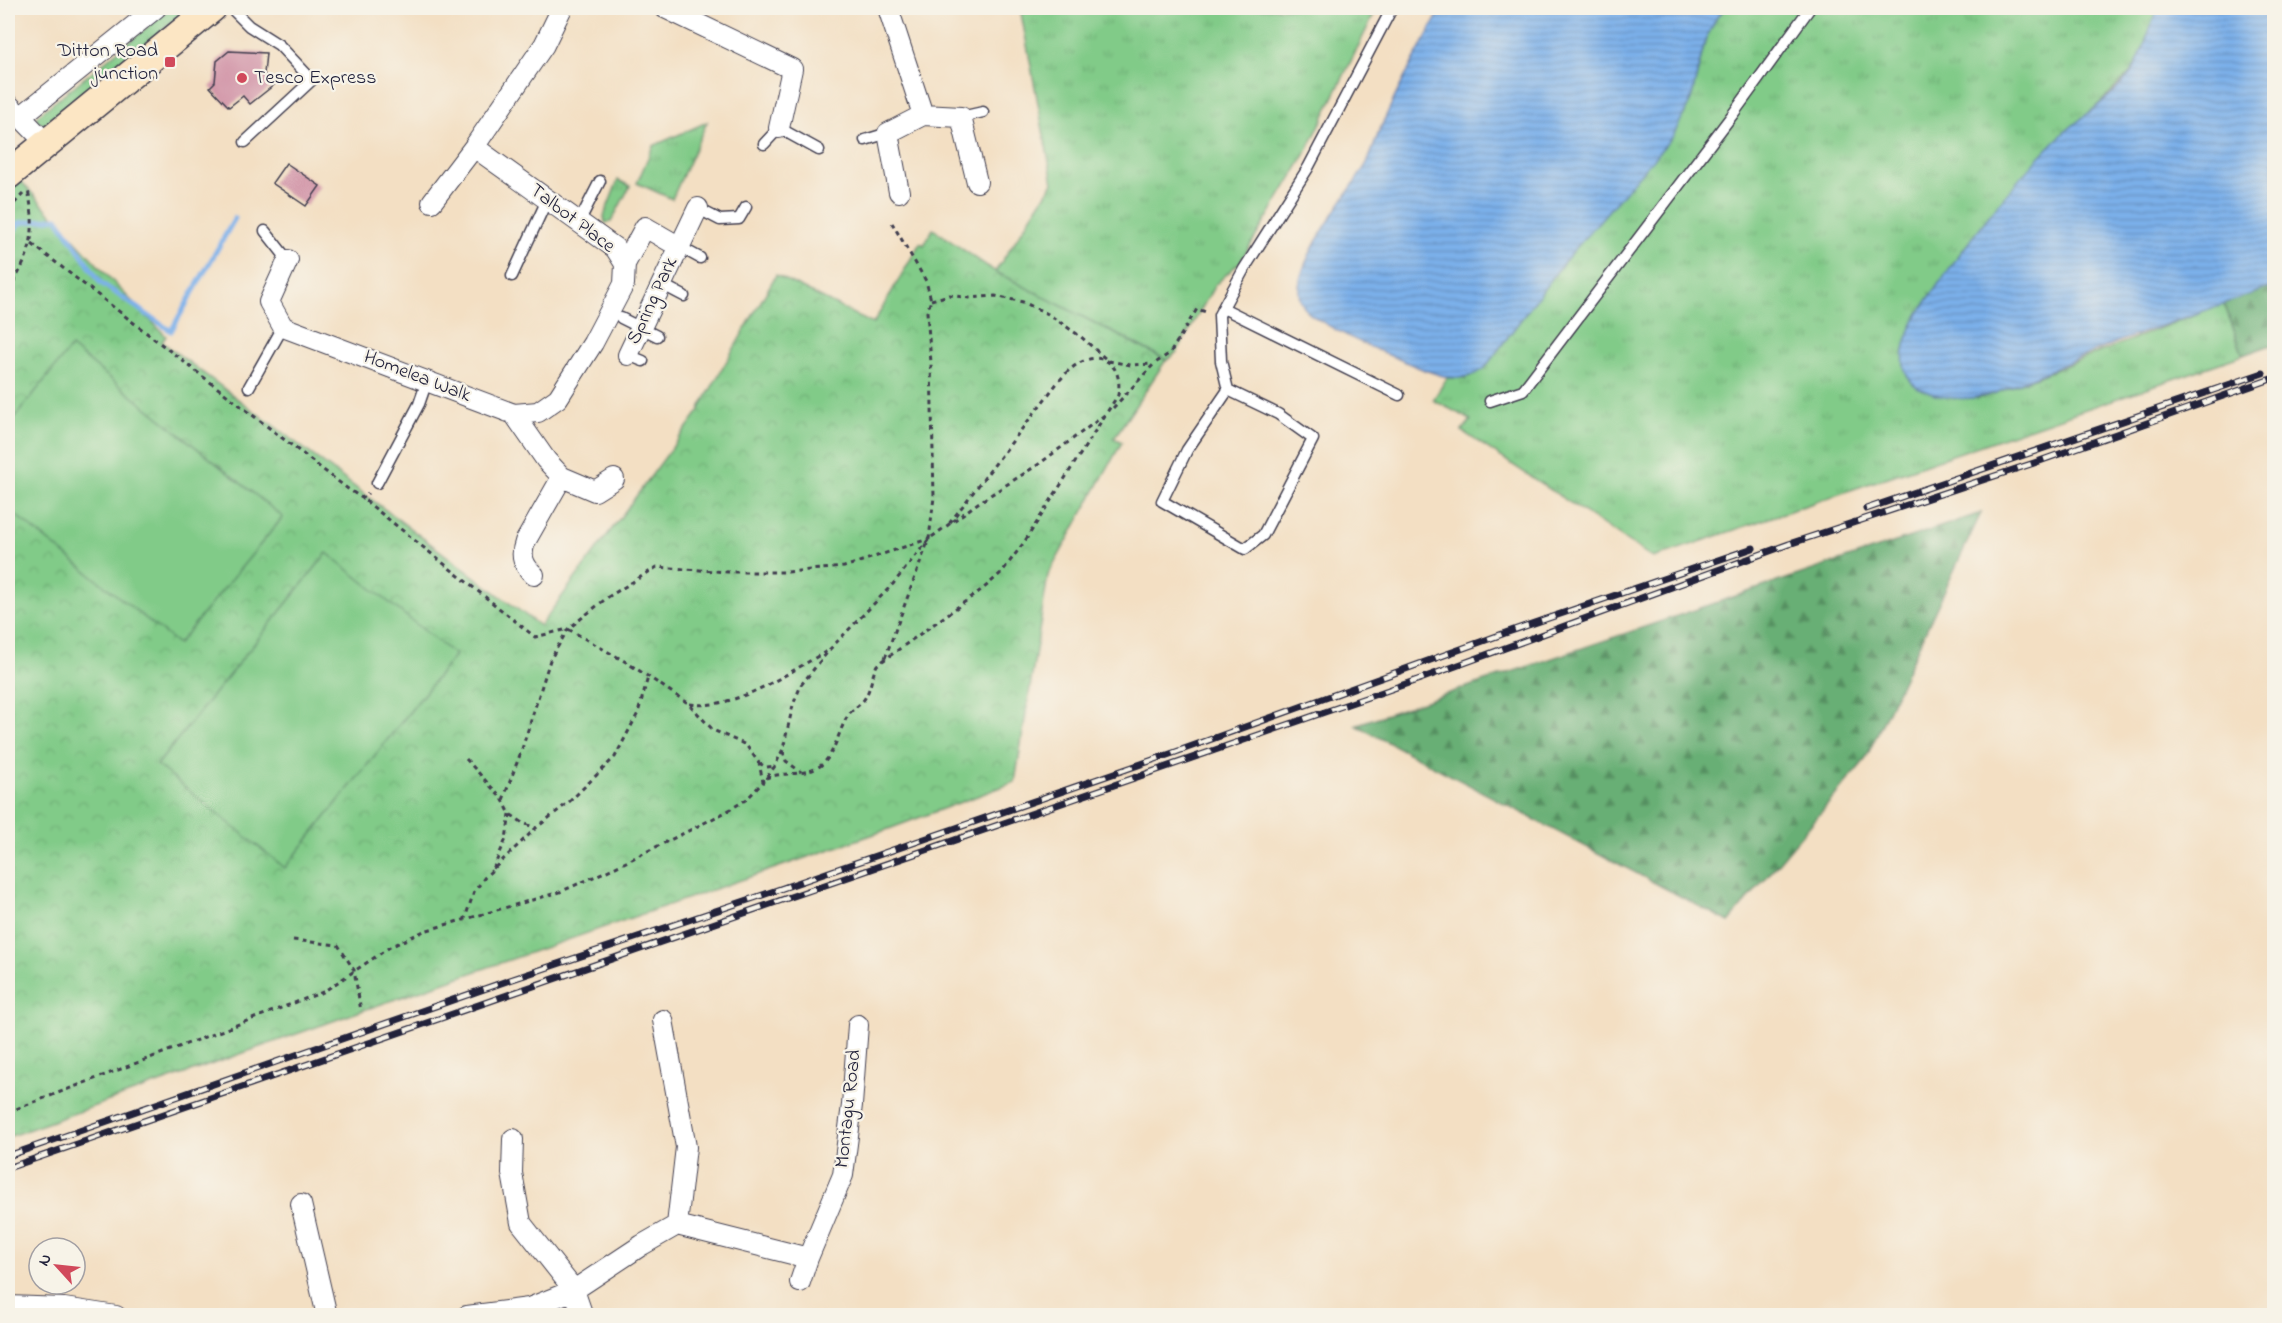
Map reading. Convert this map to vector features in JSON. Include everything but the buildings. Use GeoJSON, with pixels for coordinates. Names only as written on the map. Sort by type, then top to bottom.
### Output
{"type":"FeatureCollection","features":[{"type":"Feature","properties":{"kind":"main road"},"geometry":{"type":"LineString","coordinates":[[18,183],[46,143],[212,8]]}},
{"type":"Feature","properties":{"kind":"street"},"geometry":{"type":"LineString","coordinates":[[46,143],[13,111],[156,8]]}},
{"type":"Feature","properties":{"kind":"street"},"geometry":{"type":"LineString","coordinates":[[432,202],[474,147],[544,45],[562,8]]}},
{"type":"Feature","properties":{"kind":"street"},"geometry":{"type":"LineString","coordinates":[[665,8],[792,69],[779,128]]}},
{"type":"Feature","properties":{"kind":"street"},"geometry":{"type":"LineString","coordinates":[[888,8],[922,115]]}},
{"type":"Feature","properties":{"kind":"street"},"geometry":{"type":"LineString","coordinates":[[899,192],[888,133],[922,115],[961,117],[977,182]]}},
{"type":"Feature","properties":{"kind":"street","name":"Talbot Place"},"geometry":{"type":"LineString","coordinates":[[474,147],[615,248],[626,264],[624,284],[593,343],[558,398],[538,412],[514,414]]}},
{"type":"Feature","properties":{"kind":"street","name":"Spring Park"},"geometry":{"type":"LineString","coordinates":[[635,358],[648,332],[661,284],[695,207]]}},
{"type":"Feature","properties":{"kind":"street","name":"Spring Park"},"geometry":{"type":"LineString","coordinates":[[626,264],[645,227],[678,246]]}},
{"type":"Feature","properties":{"kind":"street"},"geometry":{"type":"LineString","coordinates":[[282,327],[269,302],[288,260]]}},
{"type":"Feature","properties":{"kind":"street","name":"Homelea Walk"},"geometry":{"type":"LineString","coordinates":[[282,327],[514,414]]}},
{"type":"Feature","properties":{"kind":"street"},"geometry":{"type":"LineString","coordinates":[[514,414],[546,460],[562,477],[595,491],[614,479]]}},
{"type":"Feature","properties":{"kind":"street"},"geometry":{"type":"LineString","coordinates":[[534,575],[526,567],[521,552],[562,477]]}},
{"type":"Feature","properties":{"kind":"street"},"geometry":{"type":"LineString","coordinates":[[663,1020],[686,1147],[677,1225]]}},
{"type":"Feature","properties":{"kind":"street","name":"Montagu Road"},"geometry":{"type":"LineString","coordinates":[[800,1282],[843,1175],[852,1105],[858,1025]]}},
{"type":"Feature","properties":{"kind":"street"},"geometry":{"type":"LineString","coordinates":[[513,1139],[512,1173],[521,1223],[574,1290],[584,1316]]}},
{"type":"Feature","properties":{"kind":"street"},"geometry":{"type":"LineString","coordinates":[[301,1204],[327,1316]]}},
{"type":"Feature","properties":{"kind":"street"},"geometry":{"type":"LineString","coordinates":[[467,1316],[529,1308],[574,1290],[677,1225],[808,1258]]}},
{"type":"Feature","properties":{"kind":"street"},"geometry":{"type":"LineString","coordinates":[[8,1306],[64,1308],[116,1316]]}},
{"type":"Feature","properties":{"kind":"lane"},"geometry":{"type":"LineString","coordinates":[[231,8],[249,26],[279,45],[312,80],[245,142]]}},
{"type":"Feature","properties":{"kind":"lane"},"geometry":{"type":"LineString","coordinates":[[1228,390],[1278,414],[1313,439],[1263,535],[1245,549],[1162,501],[1187,450],[1228,390],[1221,361],[1221,312],[1244,269],[1308,168],[1392,8]]}},
{"type":"Feature","properties":{"kind":"lane"},"geometry":{"type":"LineString","coordinates":[[1490,401],[1523,390],[1733,114],[1810,8]]}},
{"type":"Feature","properties":{"kind":"lane"},"geometry":{"type":"LineString","coordinates":[[961,117],[983,112]]}},
{"type":"Feature","properties":{"kind":"lane"},"geometry":{"type":"LineString","coordinates":[[764,144],[779,128],[819,150]]}},
{"type":"Feature","properties":{"kind":"lane"},"geometry":{"type":"LineString","coordinates":[[865,140],[888,133]]}},
{"type":"Feature","properties":{"kind":"lane"},"geometry":{"type":"LineString","coordinates":[[579,222],[600,181]]}},
{"type":"Feature","properties":{"kind":"lane"},"geometry":{"type":"LineString","coordinates":[[512,276],[547,200]]}},
{"type":"Feature","properties":{"kind":"lane"},"geometry":{"type":"LineString","coordinates":[[695,207],[720,220],[739,219],[746,207]]}},
{"type":"Feature","properties":{"kind":"lane"},"geometry":{"type":"LineString","coordinates":[[265,231],[288,260]]}},
{"type":"Feature","properties":{"kind":"lane"},"geometry":{"type":"LineString","coordinates":[[678,246],[700,258]]}},
{"type":"Feature","properties":{"kind":"lane"},"geometry":{"type":"LineString","coordinates":[[661,284],[684,296]]}},
{"type":"Feature","properties":{"kind":"lane"},"geometry":{"type":"LineString","coordinates":[[1221,312],[1399,395]]}},
{"type":"Feature","properties":{"kind":"lane"},"geometry":{"type":"LineString","coordinates":[[621,318],[648,332]]}},
{"type":"Feature","properties":{"kind":"lane"},"geometry":{"type":"LineString","coordinates":[[249,387],[282,327]]}},
{"type":"Feature","properties":{"kind":"lane"},"geometry":{"type":"LineString","coordinates":[[377,483],[419,404],[427,381]]}},
{"type":"Feature","properties":{"kind":"path"},"geometry":{"type":"LineString","coordinates":[[8,290],[22,269],[32,244],[32,209],[18,183]]}},
{"type":"Feature","properties":{"kind":"path"},"geometry":{"type":"LineString","coordinates":[[764,780],[776,774],[803,772],[820,766],[827,757],[851,711],[867,696],[872,675],[885,658],[929,539],[934,497],[931,363],[927,312],[931,300],[926,281],[892,223]]}},
{"type":"Feature","properties":{"kind":"path"},"geometry":{"type":"LineString","coordinates":[[32,244],[362,498],[535,637],[568,629],[648,677],[688,703],[713,730],[746,745],[759,763],[764,780]]}},
{"type":"Feature","properties":{"kind":"path"},"geometry":{"type":"LineString","coordinates":[[8,1112],[323,992],[390,947],[424,932],[560,892],[726,812],[747,798],[776,766],[801,686],[830,649],[893,584],[929,539],[978,503],[1039,464],[1109,412],[1118,395],[1120,384],[1118,372],[1072,331],[1048,314],[1023,302],[995,296],[969,298],[951,295],[931,300]]}},
{"type":"Feature","properties":{"kind":"path"},"geometry":{"type":"LineString","coordinates":[[948,525],[1072,367],[1098,358],[1146,366],[1170,353],[1197,309],[1221,312]]}},
{"type":"Feature","properties":{"kind":"path"},"geometry":{"type":"LineString","coordinates":[[885,658],[975,595],[1002,572],[1025,541],[1077,457],[1109,412],[1154,363]]}},
{"type":"Feature","properties":{"kind":"path"},"geometry":{"type":"LineString","coordinates":[[362,498],[377,483]]}},
{"type":"Feature","properties":{"kind":"path"},"geometry":{"type":"LineString","coordinates":[[503,800],[550,660],[568,629],[608,597],[657,567],[786,572],[844,567],[929,539]]}},
{"type":"Feature","properties":{"kind":"path"},"geometry":{"type":"LineString","coordinates":[[688,703],[705,706],[757,690],[830,649]]}},
{"type":"Feature","properties":{"kind":"path"},"geometry":{"type":"LineString","coordinates":[[464,921],[474,892],[492,871],[615,757],[638,713],[648,677]]}},
{"type":"Feature","properties":{"kind":"path"},"geometry":{"type":"LineString","coordinates":[[783,749],[786,761],[796,770],[803,772]]}},
{"type":"Feature","properties":{"kind":"path"},"geometry":{"type":"LineString","coordinates":[[466,759],[503,800],[510,814],[523,824],[536,828]]}},
{"type":"Feature","properties":{"kind":"path"},"geometry":{"type":"LineString","coordinates":[[759,763],[776,766]]}},
{"type":"Feature","properties":{"kind":"path"},"geometry":{"type":"LineString","coordinates":[[492,871],[506,839],[510,814]]}},
{"type":"Feature","properties":{"kind":"path"},"geometry":{"type":"LineString","coordinates":[[293,940],[338,945],[354,970],[361,1011]]}},
{"type":"Feature","properties":{"kind":"green space"},"geometry":{"type":"Polygon","coordinates":[[[171,8],[190,8],[44,125],[37,122],[37,116],[171,8]]]}},
{"type":"Feature","properties":{"kind":"green space"},"geometry":{"type":"Polygon","coordinates":[[[1020,8],[1377,8],[1305,155],[1241,261],[1215,285],[1177,352],[1167,360],[995,272],[1053,183],[1020,8]]]}},
{"type":"Feature","properties":{"kind":"green space"},"geometry":{"type":"Polygon","coordinates":[[[1726,8],[2158,8],[2142,54],[2132,71],[2004,198],[1962,251],[1923,307],[1977,399],[2224,303],[2243,355],[1653,558],[1462,431],[1471,420],[1433,400],[1447,378],[1466,378],[1484,369],[1564,262],[1615,201],[1691,100],[1705,41],[1717,16],[1726,8]]]}},
{"type":"Feature","properties":{"kind":"green space"},"geometry":{"type":"Polygon","coordinates":[[[707,122],[672,199],[637,183],[653,146],[707,122]]]}},
{"type":"Feature","properties":{"kind":"green space"},"geometry":{"type":"Polygon","coordinates":[[[20,180],[166,336],[162,342],[540,626],[700,410],[776,275],[873,324],[920,243],[924,245],[933,229],[996,272],[1166,360],[1114,438],[1122,442],[1048,575],[1015,782],[886,830],[361,1011],[8,1137],[8,189],[20,180]]]}},
{"type":"Feature","properties":{"kind":"green space"},"geometry":{"type":"Polygon","coordinates":[[[618,180],[630,186],[611,222],[605,223],[604,216],[618,180]]]}},
{"type":"Feature","properties":{"kind":"green space"},"geometry":{"type":"Polygon","coordinates":[[[2274,286],[2274,344],[2243,355],[2224,303],[2274,286]]]}},
{"type":"Feature","properties":{"kind":"green space"},"geometry":{"type":"Polygon","coordinates":[[[71,347],[283,517],[178,644],[8,509],[8,426],[71,347]]]}},
{"type":"Feature","properties":{"kind":"green space"},"geometry":{"type":"Polygon","coordinates":[[[1981,513],[1865,760],[1729,922],[1355,725],[1981,513]]]}},
{"type":"Feature","properties":{"kind":"green space"},"geometry":{"type":"Polygon","coordinates":[[[327,553],[455,655],[285,868],[157,765],[327,553]]]}},
{"type":"Feature","properties":{"kind":"water"},"geometry":{"type":"Polygon","coordinates":[[[1442,8],[1726,8],[1717,17],[1705,41],[1691,100],[1673,136],[1564,262],[1484,369],[1473,375],[1461,377],[1450,377],[1426,370],[1382,352],[1329,325],[1310,314],[1304,307],[1300,299],[1299,285],[1312,249],[1367,163],[1410,66],[1442,8]]]}},
{"type":"Feature","properties":{"kind":"water"},"geometry":{"type":"Polygon","coordinates":[[[2158,8],[2274,8],[2274,286],[2122,340],[1996,393],[1978,397],[1952,398],[1917,387],[1907,376],[1904,354],[1910,330],[1923,307],[1968,243],[2027,170],[2058,138],[2116,90],[2132,71],[2158,8]]]}},
{"type":"Feature","properties":{"kind":"waterway"},"geometry":{"type":"LineString","coordinates":[[8,240],[19,223],[57,218],[101,283],[171,331],[235,218]]}},
{"type":"Feature","properties":{"kind":"railway"},"geometry":{"type":"LineString","coordinates":[[1866,509],[2263,373]]}},
{"type":"Feature","properties":{"kind":"railway"},"geometry":{"type":"LineString","coordinates":[[8,1168],[1423,678],[1789,544],[2034,463],[2274,378]]}},
{"type":"Feature","properties":{"kind":"railway"},"geometry":{"type":"LineString","coordinates":[[8,1156],[504,982],[1173,753],[1508,632],[1753,548]]}},
{"type":"Feature","properties":{"kind":"place","name":"Ditton Road junction"},"geometry":{"type":"Point","coordinates":[170,62]}},
{"type":"Feature","properties":{"kind":"place","name":"Tesco Express"},"geometry":{"type":"Point","coordinates":[242,78]}}]}
